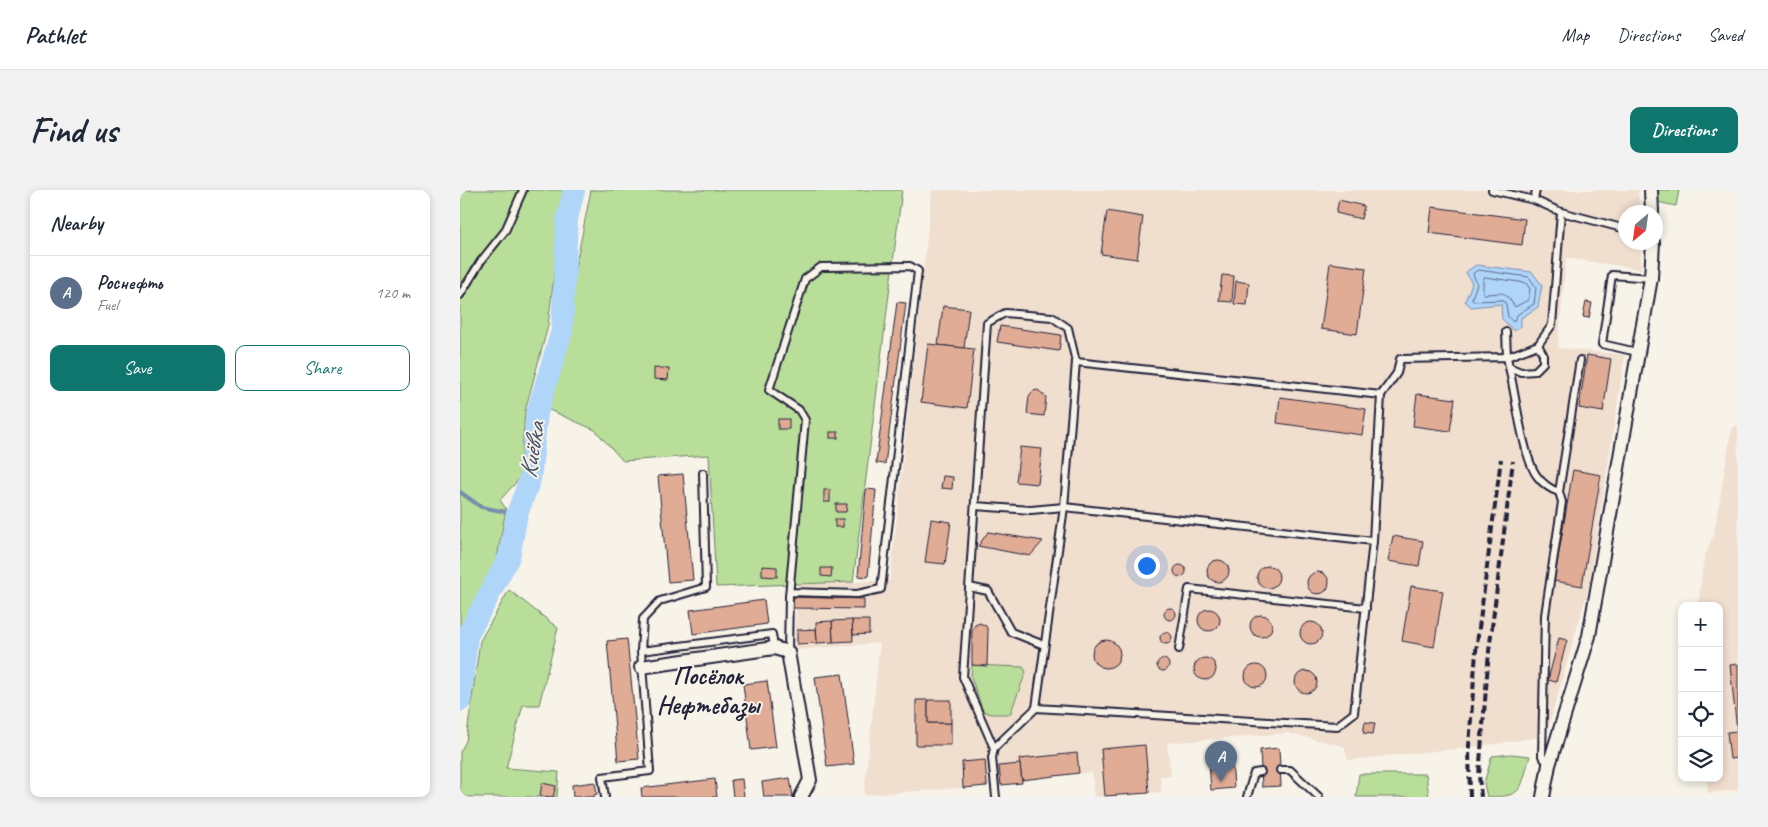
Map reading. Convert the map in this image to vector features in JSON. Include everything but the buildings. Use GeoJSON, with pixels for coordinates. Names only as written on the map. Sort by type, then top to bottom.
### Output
{"type":"FeatureCollection","features":[{"type":"Feature","properties":{"kind":"street"},"geometry":{"type":"LineString","coordinates":[[1651,190],[1652,205]]}},
{"type":"Feature","properties":{"kind":"street"},"geometry":{"type":"LineString","coordinates":[[1543,797],[1549,765],[1589,636],[1651,278],[1653,250]]}},
{"type":"Feature","properties":{"kind":"street"},"geometry":{"type":"LineString","coordinates":[[641,667],[774,648],[788,652],[810,780],[801,797]]}},
{"type":"Feature","properties":{"kind":"lane"},"geometry":{"type":"LineString","coordinates":[[460,295],[481,261],[505,231],[523,190]]}},
{"type":"Feature","properties":{"kind":"lane"},"geometry":{"type":"LineString","coordinates":[[1492,190],[1534,200],[1561,212],[1618,227]]}},
{"type":"Feature","properties":{"kind":"lane"},"geometry":{"type":"LineString","coordinates":[[1534,200],[1536,190]]}},
{"type":"Feature","properties":{"kind":"lane"},"geometry":{"type":"LineString","coordinates":[[1036,708],[1337,726],[1354,714],[1373,541],[1381,395],[1397,373],[1400,359],[1507,357],[1538,345],[1552,325],[1561,212]]}},
{"type":"Feature","properties":{"kind":"lane"},"geometry":{"type":"LineString","coordinates":[[788,652],[790,592],[804,420],[799,410],[770,390],[804,280],[821,267],[910,266],[918,271],[881,588],[857,594],[790,592]]}},
{"type":"Feature","properties":{"kind":"lane"},"geometry":{"type":"LineString","coordinates":[[1637,352],[1602,344],[1612,276],[1651,278]]}},
{"type":"Feature","properties":{"kind":"lane"},"geometry":{"type":"LineString","coordinates":[[994,748],[1036,708],[1064,507],[1076,362],[1068,328],[1052,317],[1005,313],[987,323],[963,677],[994,748],[992,758],[996,797]]}},
{"type":"Feature","properties":{"kind":"lane"},"geometry":{"type":"LineString","coordinates":[[1506,332],[1507,357],[1529,461],[1537,477],[1553,490],[1559,492]]}},
{"type":"Feature","properties":{"kind":"lane"},"geometry":{"type":"LineString","coordinates":[[1510,367],[1521,372],[1535,371],[1543,363],[1543,354],[1538,345]]}},
{"type":"Feature","properties":{"kind":"lane"},"geometry":{"type":"LineString","coordinates":[[1549,765],[1542,756],[1545,615],[1562,502],[1559,492],[1580,360]]}},
{"type":"Feature","properties":{"kind":"lane"},"geometry":{"type":"LineString","coordinates":[[1076,362],[1381,395]]}},
{"type":"Feature","properties":{"kind":"lane"},"geometry":{"type":"LineString","coordinates":[[605,797],[602,777],[650,771],[641,667],[643,619],[660,601],[706,587],[703,473]]}},
{"type":"Feature","properties":{"kind":"lane"},"geometry":{"type":"LineString","coordinates":[[975,506],[1031,510],[1064,507],[1373,541]]}},
{"type":"Feature","properties":{"kind":"lane"},"geometry":{"type":"LineString","coordinates":[[969,588],[988,591],[1011,632],[1044,645]]}},
{"type":"Feature","properties":{"kind":"lane"},"geometry":{"type":"LineString","coordinates":[[1179,650],[1189,589],[1366,608]]}},
{"type":"Feature","properties":{"kind":"lane"},"geometry":{"type":"LineString","coordinates":[[641,651],[772,634],[774,648]]}},
{"type":"Feature","properties":{"kind":"lane"},"geometry":{"type":"LineString","coordinates":[[1280,770],[1290,770],[1318,797]]}},
{"type":"Feature","properties":{"kind":"lane"},"geometry":{"type":"LineString","coordinates":[[1247,797],[1254,773],[1261,772]]}},
{"type":"Feature","properties":{"kind":"shaded area"},"geometry":{"type":"Polygon","coordinates":[[[932,190],[1638,190],[1639,205],[1618,205],[1618,250],[1641,250],[1641,269],[1566,258],[1558,348],[1625,355],[1589,586],[1546,736],[1481,746],[1348,760],[1344,746],[1287,733],[1167,743],[1171,776],[1160,776],[1161,792],[1094,797],[1092,772],[1022,780],[1022,783],[864,795],[880,643],[794,650],[797,585],[890,580],[932,190]]]}},
{"type":"Feature","properties":{"kind":"shaded area"},"geometry":{"type":"Polygon","coordinates":[[[1738,426],[1738,790],[1708,793],[1707,782],[1723,782],[1723,602],[1698,602],[1704,558],[1714,534],[1732,427],[1738,426]]]}},
{"type":"Feature","properties":{"kind":"green space"},"geometry":{"type":"Polygon","coordinates":[[[460,190],[564,190],[548,326],[525,411],[520,478],[500,500],[506,509],[497,558],[460,629],[460,190]]]}},
{"type":"Feature","properties":{"kind":"green space"},"geometry":{"type":"Polygon","coordinates":[[[591,190],[902,190],[853,582],[716,587],[709,455],[623,461],[595,430],[547,409],[591,190]]]}},
{"type":"Feature","properties":{"kind":"green space"},"geometry":{"type":"Polygon","coordinates":[[[1656,190],[1679,190],[1676,206],[1657,202],[1656,190]]]}},
{"type":"Feature","properties":{"kind":"green space"},"geometry":{"type":"Polygon","coordinates":[[[509,590],[558,628],[539,705],[523,705],[506,768],[559,772],[557,797],[460,797],[460,752],[466,741],[480,641],[509,590]]]}},
{"type":"Feature","properties":{"kind":"green space"},"geometry":{"type":"Polygon","coordinates":[[[972,665],[1023,667],[1026,672],[1010,714],[991,714],[983,711],[971,677],[972,665]]]}},
{"type":"Feature","properties":{"kind":"green space"},"geometry":{"type":"Polygon","coordinates":[[[1511,754],[1530,756],[1519,789],[1515,793],[1508,795],[1487,797],[1484,783],[1492,756],[1511,754]]]}},
{"type":"Feature","properties":{"kind":"green space"},"geometry":{"type":"Polygon","coordinates":[[[1359,774],[1426,774],[1429,797],[1356,797],[1359,774]]]}},
{"type":"Feature","properties":{"kind":"water"},"geometry":{"type":"Polygon","coordinates":[[[1476,265],[1532,272],[1542,285],[1538,307],[1521,318],[1521,326],[1514,331],[1502,319],[1501,304],[1471,307],[1465,301],[1472,284],[1466,272],[1476,265]]]}},
{"type":"Feature","properties":{"kind":"waterway","name":"Киёвка"},"geometry":{"type":"LineString","coordinates":[[460,701],[467,636],[509,557],[517,514],[530,479],[537,413],[562,331],[567,219],[574,190]]}},
{"type":"Feature","properties":{"kind":"waterway"},"geometry":{"type":"LineString","coordinates":[[460,492],[481,507],[517,514]]}},
{"type":"Feature","properties":{"kind":"railway"},"geometry":{"type":"LineString","coordinates":[[1470,797],[1469,746],[1476,651],[1501,459]]}},
{"type":"Feature","properties":{"kind":"railway"},"geometry":{"type":"LineString","coordinates":[[1481,797],[1479,775],[1489,651],[1513,461]]}},
{"type":"Feature","properties":{"kind":"place","name":"Роснефть"},"geometry":{"type":"Point","coordinates":[1221,782]}},
{"type":"Feature","properties":{"kind":"district","name":"Посёлок Нефтебазы"},"geometry":{"type":"Point","coordinates":[708,690]}}]}
